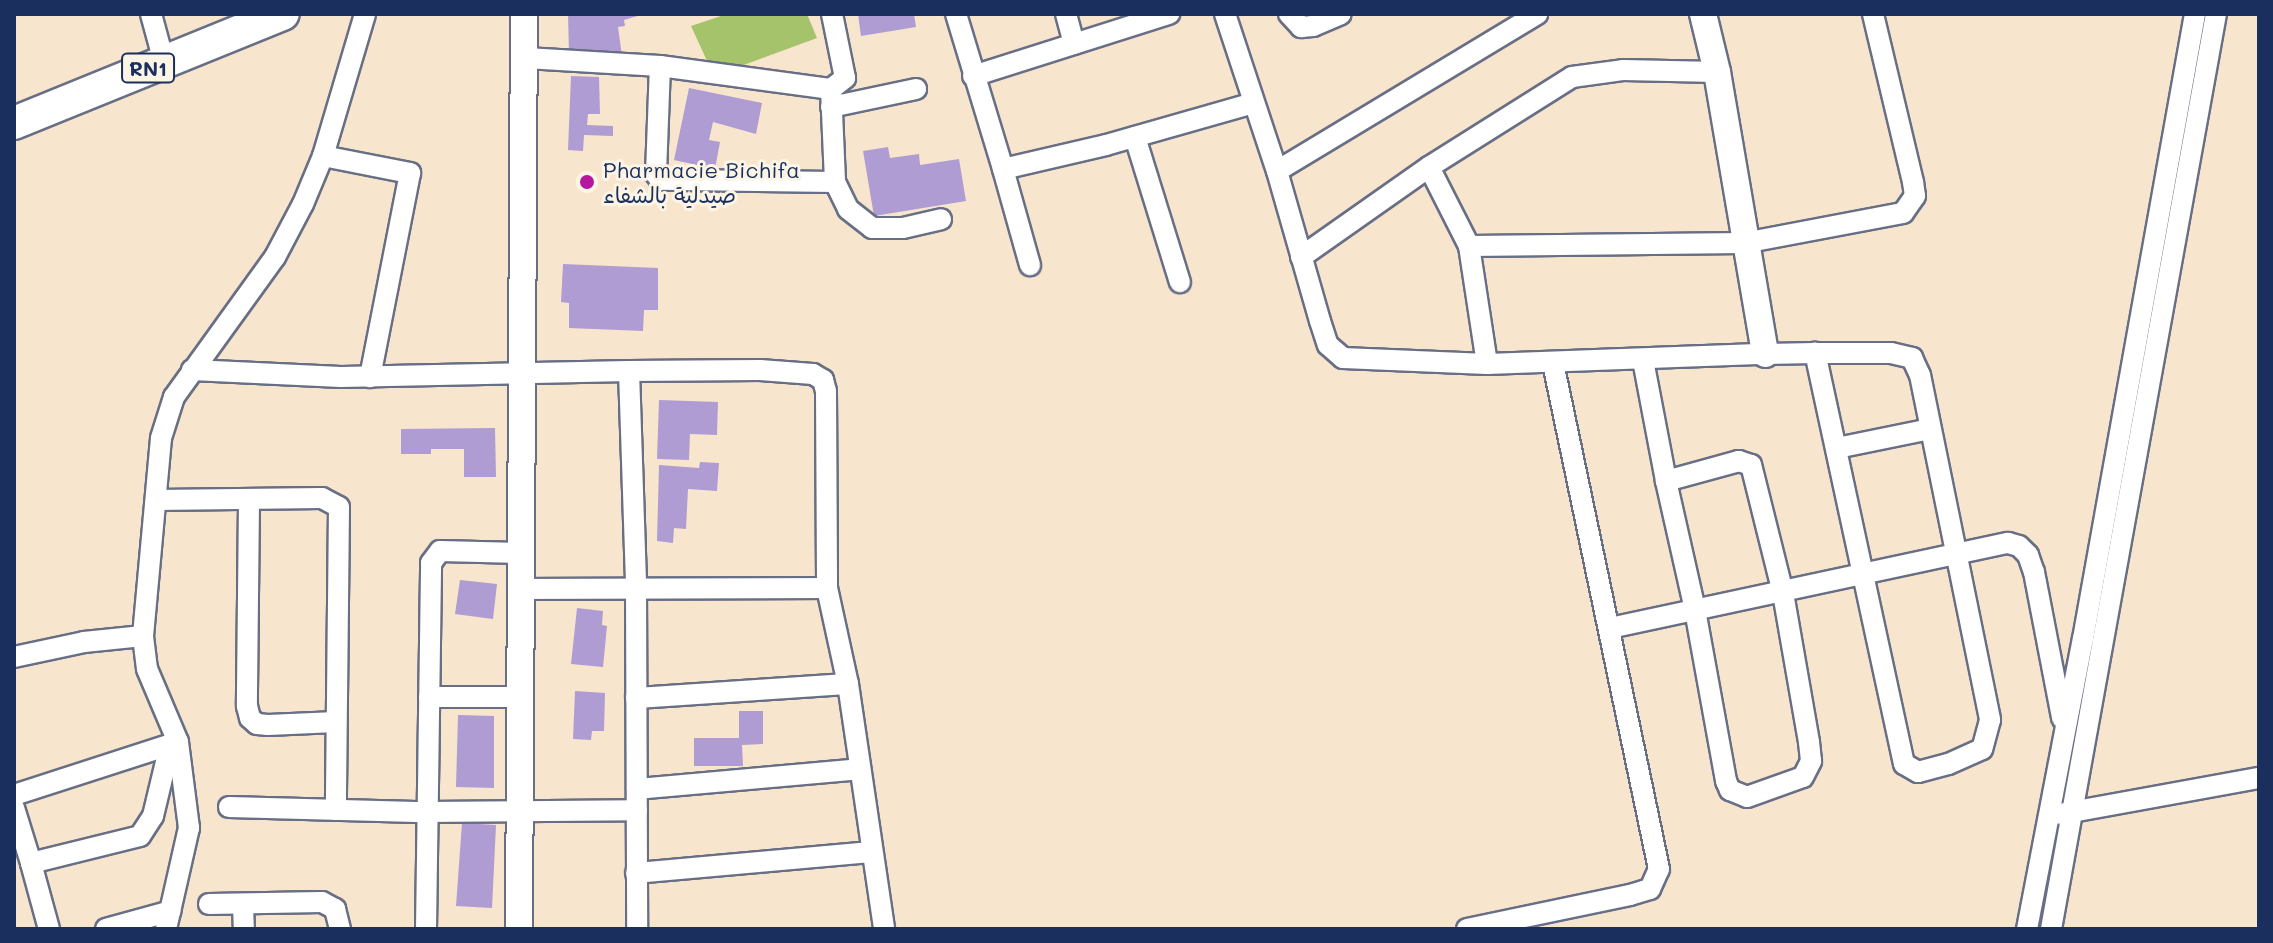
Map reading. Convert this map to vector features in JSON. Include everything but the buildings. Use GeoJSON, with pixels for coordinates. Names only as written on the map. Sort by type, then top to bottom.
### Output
{"type":"FeatureCollection","features":[{"type":"Feature","properties":{"kind":"main road","name":"RN1"},"geometry":{"type":"LineString","coordinates":[[14,123],[283,14]]}},
{"type":"Feature","properties":{"kind":"street"},"geometry":{"type":"LineString","coordinates":[[151,14],[164,62]]}},
{"type":"Feature","properties":{"kind":"street"},"geometry":{"type":"LineString","coordinates":[[106,929],[168,920],[189,828],[174,743],[147,669],[143,636],[161,438],[174,397],[275,257],[323,156],[365,14]]}},
{"type":"Feature","properties":{"kind":"street"},"geometry":{"type":"LineString","coordinates":[[519,929],[524,14]]}},
{"type":"Feature","properties":{"kind":"street"},"geometry":{"type":"LineString","coordinates":[[832,14],[845,78],[831,98],[835,182],[848,209],[872,228],[903,228],[941,219]]}},
{"type":"Feature","properties":{"kind":"street"},"geometry":{"type":"LineString","coordinates":[[956,14],[1030,265]]}},
{"type":"Feature","properties":{"kind":"street"},"geometry":{"type":"LineString","coordinates":[[1066,14],[1074,44]]}},
{"type":"Feature","properties":{"kind":"street"},"geometry":{"type":"LineString","coordinates":[[973,76],[1169,14]]}},
{"type":"Feature","properties":{"kind":"street"},"geometry":{"type":"LineString","coordinates":[[1225,14],[1277,171],[1324,333],[1335,353],[1355,361],[1487,364],[1815,353],[1891,353],[1912,358],[1920,375],[1957,553],[1989,729],[1977,753],[1918,772],[1904,764],[1815,353]]}},
{"type":"Feature","properties":{"kind":"street"},"geometry":{"type":"LineString","coordinates":[[1289,14],[1301,27],[1313,26],[1341,14]]}},
{"type":"Feature","properties":{"kind":"street"},"geometry":{"type":"LineString","coordinates":[[1277,171],[1508,21],[1537,14]]}},
{"type":"Feature","properties":{"kind":"street"},"geometry":{"type":"LineString","coordinates":[[1703,14],[1717,72],[1765,354]]}},
{"type":"Feature","properties":{"kind":"street"},"geometry":{"type":"LineString","coordinates":[[1469,246],[1744,243],[1853,225],[1903,213],[1915,196],[1913,182],[1873,14]]}},
{"type":"Feature","properties":{"kind":"street"},"geometry":{"type":"LineString","coordinates":[[2027,929],[2195,14]]}},
{"type":"Feature","properties":{"kind":"street"},"geometry":{"type":"LineString","coordinates":[[2051,929],[2171,279],[2216,14]]}},
{"type":"Feature","properties":{"kind":"street"},"geometry":{"type":"LineString","coordinates":[[526,58],[660,66],[831,98],[916,89]]}},
{"type":"Feature","properties":{"kind":"street"},"geometry":{"type":"LineString","coordinates":[[660,66],[656,160],[660,180],[835,182]]}},
{"type":"Feature","properties":{"kind":"street"},"geometry":{"type":"LineString","coordinates":[[1301,257],[1429,167],[1572,77],[1623,70],[1717,72]]}},
{"type":"Feature","properties":{"kind":"street"},"geometry":{"type":"LineString","coordinates":[[1003,169],[1135,137],[1253,103]]}},
{"type":"Feature","properties":{"kind":"street"},"geometry":{"type":"LineString","coordinates":[[1135,137],[1180,282]]}},
{"type":"Feature","properties":{"kind":"street"},"geometry":{"type":"LineString","coordinates":[[323,156],[410,173],[370,377]]}},
{"type":"Feature","properties":{"kind":"street"},"geometry":{"type":"LineString","coordinates":[[1429,167],[1469,246],[1487,364]]}},
{"type":"Feature","properties":{"kind":"street"},"geometry":{"type":"LineString","coordinates":[[1643,360],[1666,481],[1695,610],[1726,781],[1730,790],[1747,797],[1803,777],[1811,761],[1783,593],[1751,465],[1739,461],[1666,481]]}},
{"type":"Feature","properties":{"kind":"street"},"geometry":{"type":"LineString","coordinates":[[1467,929],[1650,889],[1659,869],[1553,363]]}},
{"type":"Feature","properties":{"kind":"street"},"geometry":{"type":"LineString","coordinates":[[192,370],[370,377],[760,370],[819,376],[826,391],[827,588],[848,684],[884,929]]}},
{"type":"Feature","properties":{"kind":"street"},"geometry":{"type":"LineString","coordinates":[[629,371],[636,587],[637,929]]}},
{"type":"Feature","properties":{"kind":"street"},"geometry":{"type":"LineString","coordinates":[[1837,448],[1930,429]]}},
{"type":"Feature","properties":{"kind":"street"},"geometry":{"type":"LineString","coordinates":[[156,500],[322,498],[339,507],[336,810]]}},
{"type":"Feature","properties":{"kind":"street"},"geometry":{"type":"LineString","coordinates":[[249,501],[247,706],[250,718],[257,724],[268,725],[336,722]]}},
{"type":"Feature","properties":{"kind":"street"},"geometry":{"type":"LineString","coordinates":[[1610,628],[2008,543],[2019,546],[2028,555],[2064,734]]}},
{"type":"Feature","properties":{"kind":"street"},"geometry":{"type":"LineString","coordinates":[[426,929],[433,556],[440,551],[521,553]]}},
{"type":"Feature","properties":{"kind":"street"},"geometry":{"type":"LineString","coordinates":[[521,589],[827,588]]}},
{"type":"Feature","properties":{"kind":"street"},"geometry":{"type":"LineString","coordinates":[[14,657],[84,642],[143,636]]}},
{"type":"Feature","properties":{"kind":"street"},"geometry":{"type":"LineString","coordinates":[[636,698],[848,684]]}},
{"type":"Feature","properties":{"kind":"street"},"geometry":{"type":"LineString","coordinates":[[429,697],[520,697]]}},
{"type":"Feature","properties":{"kind":"street"},"geometry":{"type":"LineString","coordinates":[[14,795],[174,743]]}},
{"type":"Feature","properties":{"kind":"street"},"geometry":{"type":"LineString","coordinates":[[31,863],[140,836],[153,816],[174,743]]}},
{"type":"Feature","properties":{"kind":"street"},"geometry":{"type":"LineString","coordinates":[[229,807],[519,811],[637,800],[860,769]]}},
{"type":"Feature","properties":{"kind":"street"},"geometry":{"type":"LineString","coordinates":[[2048,815],[2259,778]]}},
{"type":"Feature","properties":{"kind":"street"},"geometry":{"type":"LineString","coordinates":[[14,808],[49,929]]}},
{"type":"Feature","properties":{"kind":"street"},"geometry":{"type":"LineString","coordinates":[[636,873],[872,852]]}},
{"type":"Feature","properties":{"kind":"street"},"geometry":{"type":"LineString","coordinates":[[209,904],[322,902],[335,909],[340,929]]}},
{"type":"Feature","properties":{"kind":"street"},"geometry":{"type":"LineString","coordinates":[[243,905],[244,929]]}},
{"type":"Feature","properties":{"kind":"green space"},"geometry":{"type":"Polygon","coordinates":[[[727,14],[807,14],[817,38],[714,76],[691,26],[727,14]]]}},
{"type":"Feature","properties":{"kind":"place","name":"Pharmacie Bichifa صيدلية بالشفاء"},"geometry":{"type":"Point","coordinates":[587,182]}}]}
